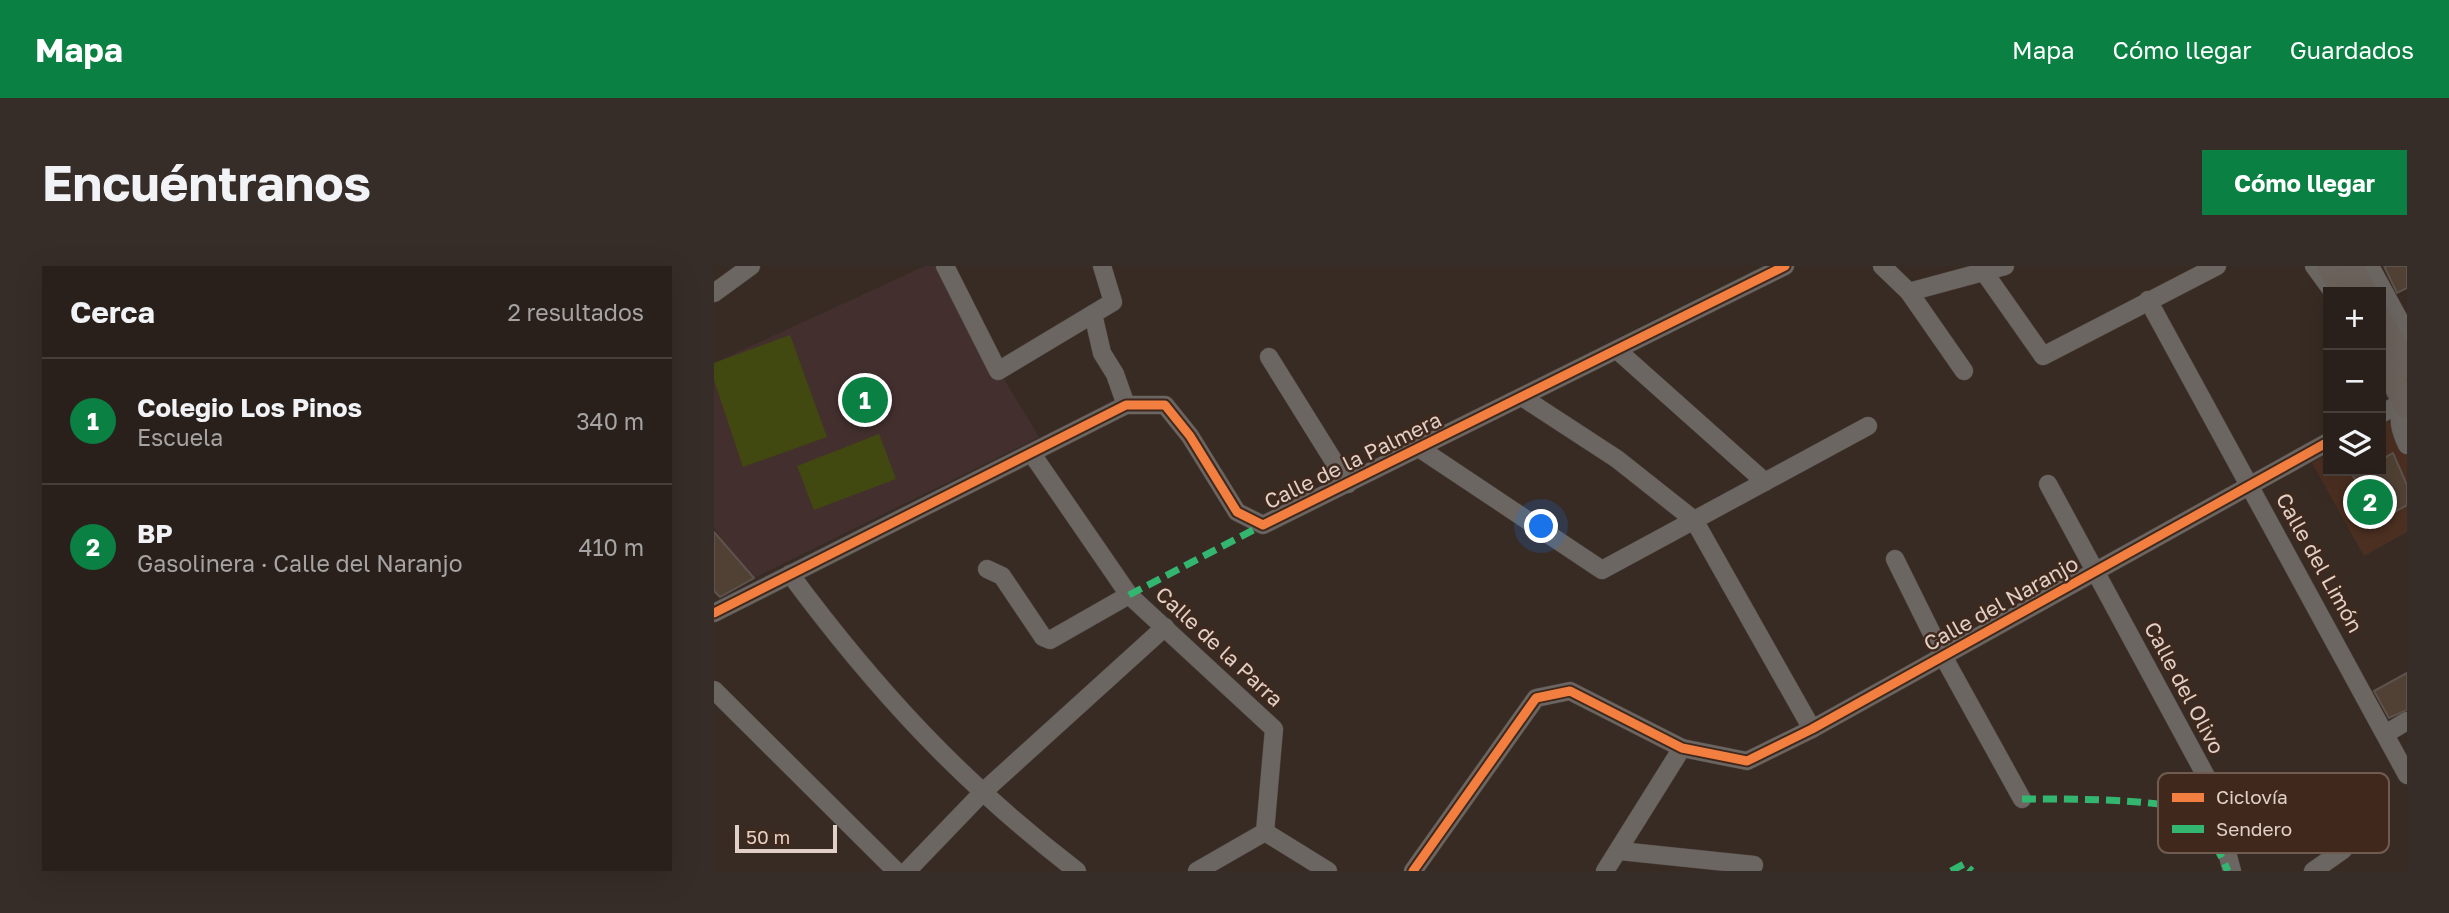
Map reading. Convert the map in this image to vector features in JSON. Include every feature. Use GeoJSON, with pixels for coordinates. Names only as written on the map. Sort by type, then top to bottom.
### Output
{"type":"FeatureCollection","features":[{"type":"Feature","properties":{"kind":"highway"},"geometry":{"type":"LineString","coordinates":[[2329,266],[2340,287]]}},
{"type":"Feature","properties":{"kind":"highway"},"geometry":{"type":"LineString","coordinates":[[2350,266],[2362,287]]}},
{"type":"Feature","properties":{"kind":"highway"},"geometry":{"type":"LineString","coordinates":[[2386,330],[2407,368]]}},
{"type":"Feature","properties":{"kind":"highway"},"geometry":{"type":"LineString","coordinates":[[2386,368],[2406,404]]}},
{"type":"Feature","properties":{"kind":"street"},"geometry":{"type":"LineString","coordinates":[[714,293],[751,266]]}},
{"type":"Feature","properties":{"kind":"street"},"geometry":{"type":"LineString","coordinates":[[945,266],[998,371],[1113,302],[1102,266]]}},
{"type":"Feature","properties":{"kind":"street","name":"Calle de la Palmera"},"geometry":{"type":"LineString","coordinates":[[714,613],[1126,405],[1165,405],[1190,436],[1237,512],[1263,524],[1785,266]]}},
{"type":"Feature","properties":{"kind":"street"},"geometry":{"type":"LineString","coordinates":[[1882,266],[1909,292],[1964,371]]}},
{"type":"Feature","properties":{"kind":"street"},"geometry":{"type":"LineString","coordinates":[[1909,292],[2005,266]]}},
{"type":"Feature","properties":{"kind":"street"},"geometry":{"type":"LineString","coordinates":[[1984,272],[2043,356],[2217,266]]}},
{"type":"Feature","properties":{"kind":"street"},"geometry":{"type":"LineString","coordinates":[[2314,266],[2329,287]]}},
{"type":"Feature","properties":{"kind":"street"},"geometry":{"type":"LineString","coordinates":[[2370,266],[2407,334]]}},
{"type":"Feature","properties":{"kind":"street","name":"Calle del Limón"},"geometry":{"type":"LineString","coordinates":[[2148,300],[2407,775]]}},
{"type":"Feature","properties":{"kind":"street"},"geometry":{"type":"LineString","coordinates":[[1093,314],[1102,353],[1115,374],[1126,405]]}},
{"type":"Feature","properties":{"kind":"street"},"geometry":{"type":"LineString","coordinates":[[1617,350],[1765,482]]}},
{"type":"Feature","properties":{"kind":"street"},"geometry":{"type":"LineString","coordinates":[[1269,357],[1348,484]]}},
{"type":"Feature","properties":{"kind":"street"},"geometry":{"type":"LineString","coordinates":[[1522,397],[1617,459],[1694,520],[1812,729]]}},
{"type":"Feature","properties":{"kind":"street"},"geometry":{"type":"LineString","coordinates":[[2384,413],[2406,404]]}},
{"type":"Feature","properties":{"kind":"street"},"geometry":{"type":"LineString","coordinates":[[2406,404],[2399,415],[2399,426],[2407,445]]}},
{"type":"Feature","properties":{"kind":"street","name":"Calle de la Palmera"},"geometry":{"type":"LineString","coordinates":[[1419,448],[1602,570],[1868,426]]}},
{"type":"Feature","properties":{"kind":"street","name":"Calle del Naranjo"},"geometry":{"type":"LineString","coordinates":[[1413,871],[1535,698],[1570,691],[1682,748],[1747,761],[1812,729],[2323,445]]}},
{"type":"Feature","properties":{"kind":"street","name":"Calle de la Parra"},"geometry":{"type":"LineString","coordinates":[[1032,454],[1129,595],[1274,729],[1265,832]]}},
{"type":"Feature","properties":{"kind":"street","name":"Calle del Olivo"},"geometry":{"type":"LineString","coordinates":[[2048,484],[2204,773]]}},
{"type":"Feature","properties":{"kind":"street"},"geometry":{"type":"LineString","coordinates":[[1895,559],[1943,656],[2022,799]]}},
{"type":"Feature","properties":{"kind":"street"},"geometry":{"type":"LineString","coordinates":[[987,569],[1002,576],[1043,637],[1050,640],[1129,595]]}},
{"type":"Feature","properties":{"kind":"street"},"geometry":{"type":"LineString","coordinates":[[790,573],[900,711],[983,792],[1077,871]]}},
{"type":"Feature","properties":{"kind":"street"},"geometry":{"type":"LineString","coordinates":[[907,871],[983,792],[1165,627]]}},
{"type":"Feature","properties":{"kind":"street"},"geometry":{"type":"LineString","coordinates":[[714,690],[896,871]]}},
{"type":"Feature","properties":{"kind":"street"},"geometry":{"type":"LineString","coordinates":[[2386,733],[2407,721]]}},
{"type":"Feature","properties":{"kind":"street"},"geometry":{"type":"LineString","coordinates":[[1605,871],[1620,851],[1682,748]]}},
{"type":"Feature","properties":{"kind":"street"},"geometry":{"type":"LineString","coordinates":[[1197,871],[1265,832],[1328,871]]}},
{"type":"Feature","properties":{"kind":"street"},"geometry":{"type":"LineString","coordinates":[[1620,851],[1754,865]]}},
{"type":"Feature","properties":{"kind":"street","name":"Calle del Olivo"},"geometry":{"type":"LineString","coordinates":[[2227,853],[2232,871]]}},
{"type":"Feature","properties":{"kind":"street"},"geometry":{"type":"LineString","coordinates":[[2313,871],[2339,853]]}},
{"type":"Feature","properties":{"kind":"shaded area"},"geometry":{"type":"Polygon","coordinates":[[[925,266],[936,266],[1039,437],[754,578],[723,542],[714,527],[714,363],[925,266]]]}},
{"type":"Feature","properties":{"kind":"shaded area"},"geometry":{"type":"Polygon","coordinates":[[[2388,420],[2407,455],[2407,532],[2364,556],[2312,463],[2323,457],[2323,476],[2386,476],[2388,420]]]}},
{"type":"Feature","properties":{"kind":"green space"},"geometry":{"type":"Polygon","coordinates":[[[790,335],[827,437],[743,467],[714,380],[714,363],[790,335]]]}},
{"type":"Feature","properties":{"kind":"green space"},"geometry":{"type":"Polygon","coordinates":[[[879,434],[896,479],[814,510],[797,466],[879,434]]]}},
{"type":"Feature","properties":{"kind":"building"},"geometry":{"type":"Polygon","coordinates":[[[2384,266],[2407,266],[2407,288],[2397,293],[2384,266]]]}},
{"type":"Feature","properties":{"kind":"building"},"geometry":{"type":"Polygon","coordinates":[[[2393,453],[2407,485],[2407,505],[2382,519],[2366,491],[2362,493],[2353,476],[2386,476],[2386,457],[2393,453]]]}},
{"type":"Feature","properties":{"kind":"building"},"geometry":{"type":"Polygon","coordinates":[[[714,532],[754,578],[720,597],[714,591],[714,532]]]}},
{"type":"Feature","properties":{"kind":"building"},"geometry":{"type":"Polygon","coordinates":[[[2407,673],[2407,710],[2389,718],[2374,691],[2407,673]]]}},
{"type":"Feature","properties":{"kind":"marked path"},"geometry":{"type":"LineString","coordinates":[[1129,595],[1263,525]]}},
{"type":"Feature","properties":{"kind":"marked path"},"geometry":{"type":"LineString","coordinates":[[2022,799],[2107,800],[2158,804]]}},
{"type":"Feature","properties":{"kind":"marked path"},"geometry":{"type":"LineString","coordinates":[[2219,853],[2228,871]]}},
{"type":"Feature","properties":{"kind":"marked path"},"geometry":{"type":"LineString","coordinates":[[1951,871],[1964,864],[1972,871]]}},
{"type":"Feature","properties":{"kind":"cycle path"},"geometry":{"type":"LineString","coordinates":[[714,613],[1126,405],[1165,405],[1190,436],[1237,512],[1263,525],[1785,266]]}},
{"type":"Feature","properties":{"kind":"cycle path"},"geometry":{"type":"LineString","coordinates":[[1413,871],[1536,698],[1570,691],[1682,748],[1747,761],[1812,729],[2323,445]]}},
{"type":"Feature","properties":{"kind":"place","name":"Colegio Los Pinos"},"geometry":{"type":"Point","coordinates":[865,400]}},
{"type":"Feature","properties":{"kind":"place","name":"BP"},"geometry":{"type":"Point","coordinates":[2370,502]}}]}
